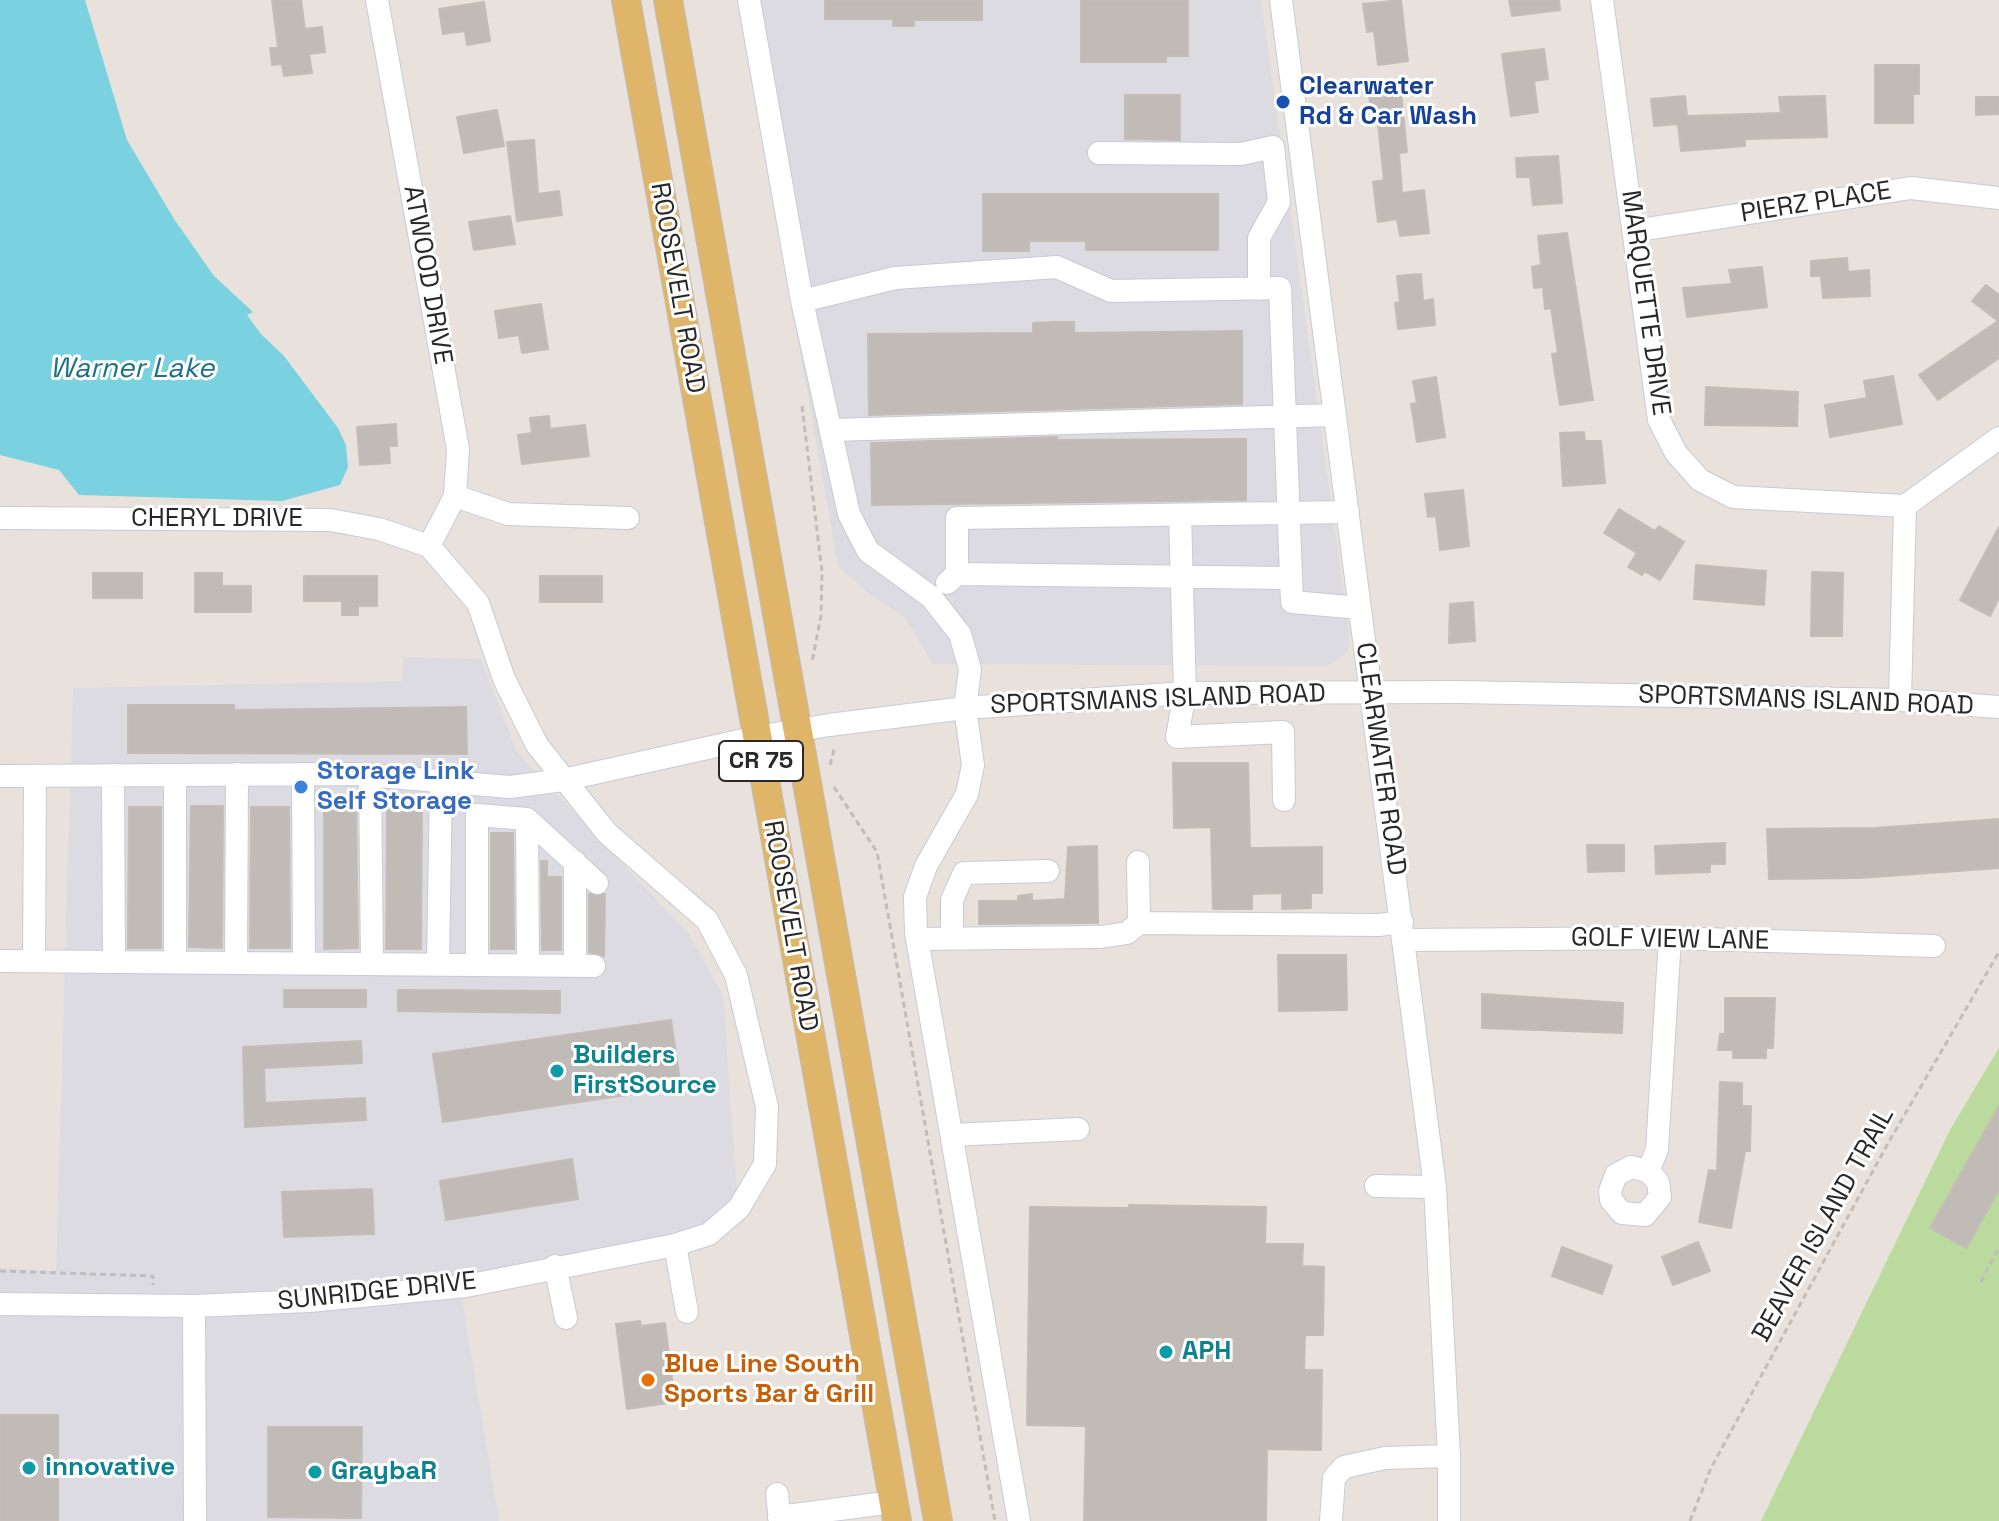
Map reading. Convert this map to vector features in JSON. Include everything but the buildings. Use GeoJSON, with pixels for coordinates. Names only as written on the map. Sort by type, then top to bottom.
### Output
{"type":"FeatureCollection","features":[{"type":"Feature","properties":{"kind":"main road","name":"ROOSEVELT ROAD"},"geometry":{"type":"LineString","coordinates":[[626,0],[895,1512]]}},
{"type":"Feature","properties":{"kind":"main road","name":"ROOSEVELT ROAD"},"geometry":{"type":"LineString","coordinates":[[668,0],[938,1521]]}},
{"type":"Feature","properties":{"kind":"street","name":"ATWOOD DRIVE"},"geometry":{"type":"LineString","coordinates":[[377,0],[458,449],[455,496],[429,546]]}},
{"type":"Feature","properties":{"kind":"street"},"geometry":{"type":"LineString","coordinates":[[749,0],[802,301],[849,514],[868,551],[931,597],[960,634],[970,669],[965,708],[973,765],[967,794],[926,866],[915,897],[917,939],[1019,1521]]}},
{"type":"Feature","properties":{"kind":"street","name":"CLEARWATER ROAD"},"geometry":{"type":"LineString","coordinates":[[1281,0],[1435,1187],[1449,1456],[1449,1521]]}},
{"type":"Feature","properties":{"kind":"street","name":"MARQUETTE DRIVE"},"geometry":{"type":"LineString","coordinates":[[1602,0],[1659,420],[1676,453],[1700,480],[1733,497],[1905,506]]}},
{"type":"Feature","properties":{"kind":"street"},"geometry":{"type":"LineString","coordinates":[[1099,153],[1241,154],[1300,145]]}},
{"type":"Feature","properties":{"kind":"street"},"geometry":{"type":"LineString","coordinates":[[1273,147],[1279,202],[1259,238],[1270,288],[1285,415],[1286,514],[1292,602],[1360,608]]}},
{"type":"Feature","properties":{"kind":"street","name":"PIERZ PLACE"},"geometry":{"type":"LineString","coordinates":[[1633,231],[1911,188],[1999,198]]}},
{"type":"Feature","properties":{"kind":"street"},"geometry":{"type":"LineString","coordinates":[[802,301],[895,278],[1057,267],[1111,291],[1319,288]]}},
{"type":"Feature","properties":{"kind":"street"},"geometry":{"type":"LineString","coordinates":[[832,430],[1335,415]]}},
{"type":"Feature","properties":{"kind":"street"},"geometry":{"type":"LineString","coordinates":[[1900,700],[1905,506],[1999,438]]}},
{"type":"Feature","properties":{"kind":"street"},"geometry":{"type":"LineString","coordinates":[[455,496],[476,506],[508,514],[628,518]]}},
{"type":"Feature","properties":{"kind":"street"},"geometry":{"type":"LineString","coordinates":[[957,574],[957,518],[1348,512]]}},
{"type":"Feature","properties":{"kind":"street"},"geometry":{"type":"LineString","coordinates":[[1180,515],[1185,693],[1177,737],[1283,732]]}},
{"type":"Feature","properties":{"kind":"street","name":"CHERYL DRIVE"},"geometry":{"type":"LineString","coordinates":[[0,518],[330,520],[379,529],[429,546]]}},
{"type":"Feature","properties":{"kind":"street","name":"SUNRIDGE DRIVE"},"geometry":{"type":"LineString","coordinates":[[0,1304],[194,1306],[309,1301],[466,1286],[555,1266],[675,1245],[709,1234],[739,1208],[765,1164],[767,1107],[736,975],[707,920],[607,833],[563,780],[537,745],[504,679],[478,603],[429,546]]}},
{"type":"Feature","properties":{"kind":"street"},"geometry":{"type":"LineString","coordinates":[[931,597],[957,574],[1290,578]]}},
{"type":"Feature","properties":{"kind":"street","name":"SPORTSMANS ISLAND ROAD"},"geometry":{"type":"LineString","coordinates":[[0,776],[370,775],[510,787],[563,780],[799,730],[965,708],[1185,693],[1371,692],[1900,700],[1999,707]]}},
{"type":"Feature","properties":{"kind":"street"},"geometry":{"type":"LineString","coordinates":[[1281,694],[1284,800]]}},
{"type":"Feature","properties":{"kind":"street"},"geometry":{"type":"LineString","coordinates":[[236,963],[237,774]]}},
{"type":"Feature","properties":{"kind":"street"},"geometry":{"type":"LineString","coordinates":[[303,774],[304,963]]}},
{"type":"Feature","properties":{"kind":"street"},"geometry":{"type":"LineString","coordinates":[[113,775],[114,962]]}},
{"type":"Feature","properties":{"kind":"street"},"geometry":{"type":"LineString","coordinates":[[175,775],[175,962]]}},
{"type":"Feature","properties":{"kind":"street"},"geometry":{"type":"LineString","coordinates":[[370,775],[372,964]]}},
{"type":"Feature","properties":{"kind":"street"},"geometry":{"type":"LineString","coordinates":[[34,961],[35,776]]}},
{"type":"Feature","properties":{"kind":"street"},"geometry":{"type":"LineString","coordinates":[[438,964],[441,781]]}},
{"type":"Feature","properties":{"kind":"street"},"geometry":{"type":"LineString","coordinates":[[477,965],[477,815],[527,819],[597,883]]}},
{"type":"Feature","properties":{"kind":"street"},"geometry":{"type":"LineString","coordinates":[[527,819],[528,965]]}},
{"type":"Feature","properties":{"kind":"street"},"geometry":{"type":"LineString","coordinates":[[0,961],[585,966],[575,862]]}},
{"type":"Feature","properties":{"kind":"street"},"geometry":{"type":"LineString","coordinates":[[917,939],[1101,937],[1127,933],[1139,923],[1138,862]]}},
{"type":"Feature","properties":{"kind":"street"},"geometry":{"type":"LineString","coordinates":[[952,938],[952,900],[964,873],[1048,871]]}},
{"type":"Feature","properties":{"kind":"street","name":"GOLF VIEW LANE"},"geometry":{"type":"LineString","coordinates":[[1139,923],[1379,925],[1404,931],[1934,946]]}},
{"type":"Feature","properties":{"kind":"street"},"geometry":{"type":"LineString","coordinates":[[1648,1171],[1657,1150],[1670,938]]}},
{"type":"Feature","properties":{"kind":"street"},"geometry":{"type":"LineString","coordinates":[[952,1135],[1078,1129]]}},
{"type":"Feature","properties":{"kind":"street"},"geometry":{"type":"LineString","coordinates":[[1376,1186],[1435,1187]]}},
{"type":"Feature","properties":{"kind":"street"},"geometry":{"type":"LineString","coordinates":[[675,1245],[687,1312]]}},
{"type":"Feature","properties":{"kind":"street"},"geometry":{"type":"LineString","coordinates":[[555,1266],[566,1318]]}},
{"type":"Feature","properties":{"kind":"street"},"geometry":{"type":"LineString","coordinates":[[194,1306],[195,1521]]}},
{"type":"Feature","properties":{"kind":"street"},"geometry":{"type":"LineString","coordinates":[[1331,1521],[1334,1478],[1344,1467],[1385,1458],[1449,1456]]}},
{"type":"Feature","properties":{"kind":"street"},"geometry":{"type":"LineString","coordinates":[[777,1494],[780,1519],[895,1512]]}},
{"type":"Feature","properties":{"kind":"path"},"geometry":{"type":"LineString","coordinates":[[835,746],[829,767],[833,787],[877,852],[995,1521]]}},
{"type":"Feature","properties":{"kind":"path","name":"BEAVER ISLAND TRAIL"},"geometry":{"type":"LineString","coordinates":[[1690,1521],[1718,1455],[1887,1145],[1999,952]]}},
{"type":"Feature","properties":{"kind":"path"},"geometry":{"type":"LineString","coordinates":[[1981,1282],[1999,1247]]}},
{"type":"Feature","properties":{"kind":"path"},"geometry":{"type":"LineString","coordinates":[[0,1271],[153,1276],[153,1305]]}},
{"type":"Feature","properties":{"kind":"shaded area"},"geometry":{"type":"Polygon","coordinates":[[[738,0],[1261,0],[1349,631],[1348,650],[1341,658],[1326,666],[932,664],[906,618],[868,593],[838,566],[738,0]]]}},
{"type":"Feature","properties":{"kind":"shaded area"},"geometry":{"type":"Polygon","coordinates":[[[404,657],[481,659],[517,752],[688,933],[723,995],[737,1194],[703,1233],[458,1276],[499,1521],[0,1521],[0,1268],[56,1271],[73,688],[402,681],[404,657]]]}},
{"type":"Feature","properties":{"kind":"green space"},"geometry":{"type":"Polygon","coordinates":[[[1999,1048],[1999,1521],[1761,1521],[1950,1130],[1999,1048]]]}},
{"type":"Feature","properties":{"kind":"water","name":"Warner Lake"},"geometry":{"type":"Polygon","coordinates":[[[0,0],[85,0],[127,140],[174,219],[214,276],[253,312],[247,315],[284,356],[338,428],[346,445],[348,467],[340,485],[282,501],[79,495],[59,470],[0,455],[0,0]]]}},
{"type":"Feature","properties":{"kind":"place","name":"Clearwater Rd & Car Wash"},"geometry":{"type":"Point","coordinates":[1283,102]}},
{"type":"Feature","properties":{"kind":"place","name":"Storage Link Self Storage"},"geometry":{"type":"Point","coordinates":[301,787]}},
{"type":"Feature","properties":{"kind":"place","name":"Builders FirstSource"},"geometry":{"type":"Point","coordinates":[557,1071]}},
{"type":"Feature","properties":{"kind":"place","name":"APH"},"geometry":{"type":"Point","coordinates":[1166,1352]}},
{"type":"Feature","properties":{"kind":"place","name":"Blue Line South Sports Bar & Grill"},"geometry":{"type":"Point","coordinates":[648,1380]}},
{"type":"Feature","properties":{"kind":"place","name":"innovative"},"geometry":{"type":"Point","coordinates":[29,1468]}},
{"type":"Feature","properties":{"kind":"place","name":"GraybaR"},"geometry":{"type":"Point","coordinates":[315,1472]}}]}
